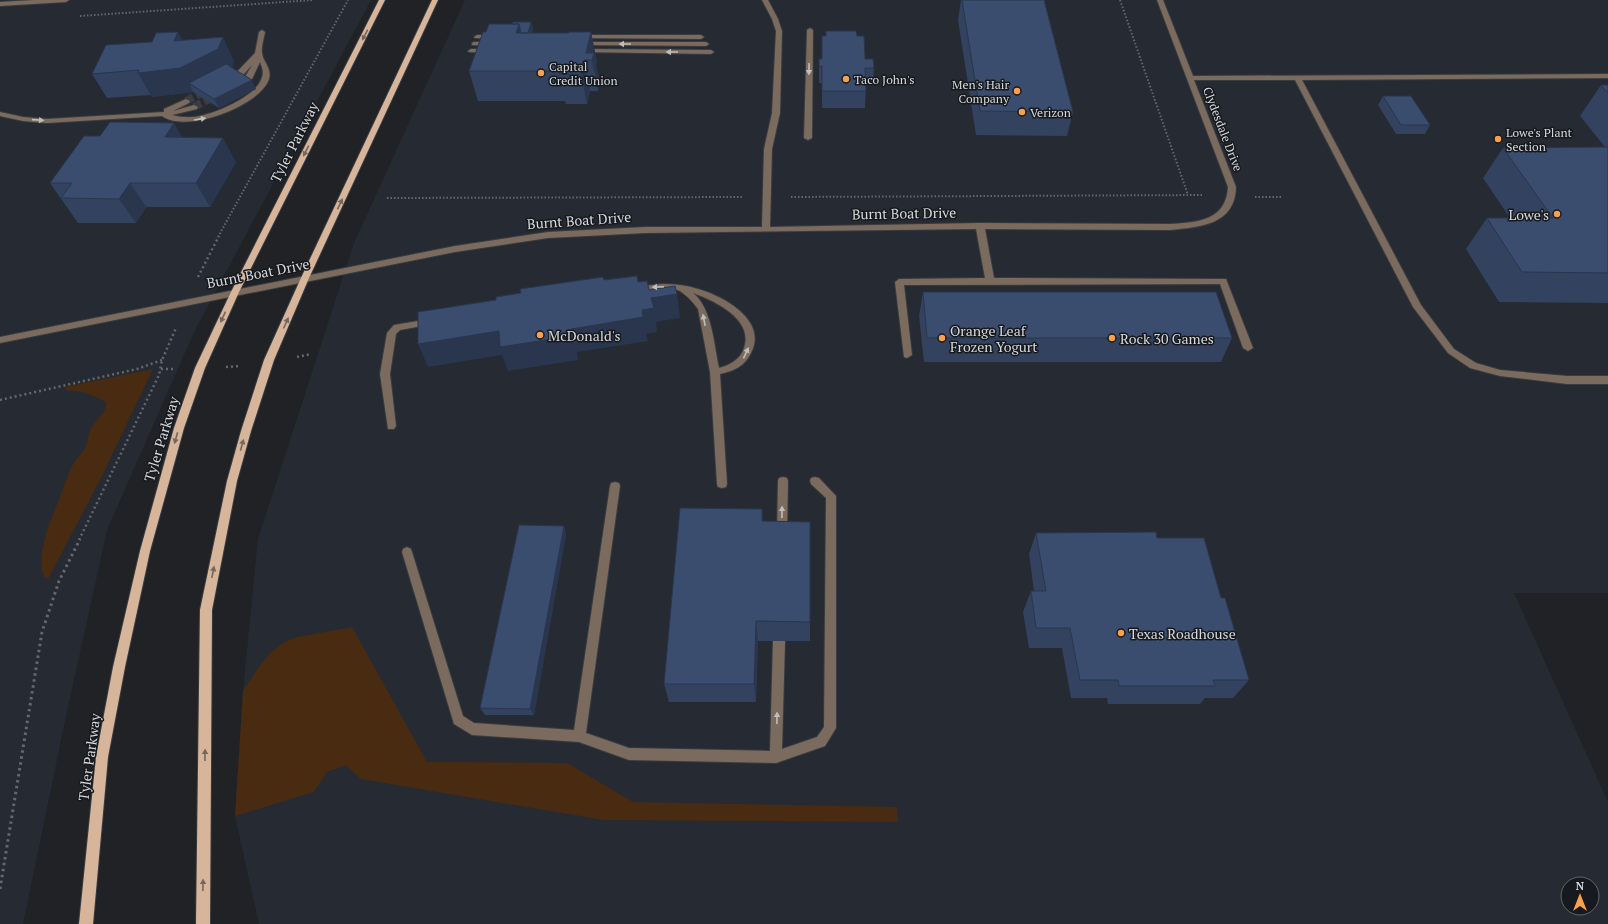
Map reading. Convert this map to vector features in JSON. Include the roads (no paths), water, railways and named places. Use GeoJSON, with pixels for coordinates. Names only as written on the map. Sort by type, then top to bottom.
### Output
{"type":"FeatureCollection","features":[{"type":"Feature","properties":{"kind":"main road","name":"Tyler Parkway"},"geometry":{"type":"LineString","coordinates":[[86,924],[102,757],[119,667],[145,551],[178,428],[200,368],[235,292],[382,0]]}},
{"type":"Feature","properties":{"kind":"main road"},"geometry":{"type":"LineString","coordinates":[[203,924],[206,610],[232,481],[246,431],[268,364],[305,278],[435,0]]}},
{"type":"Feature","properties":{"kind":"street"},"geometry":{"type":"LineString","coordinates":[[0,4],[66,0]]}},
{"type":"Feature","properties":{"kind":"street"},"geometry":{"type":"LineString","coordinates":[[765,0],[776,19],[779,31],[776,113],[768,149],[766,229]]}},
{"type":"Feature","properties":{"kind":"street","name":"Clydesdale Drive"},"geometry":{"type":"LineString","coordinates":[[1160,0],[1229,178],[1233,196],[1226,211],[1218,216],[1196,225],[1170,227]]}},
{"type":"Feature","properties":{"kind":"street"},"geometry":{"type":"LineString","coordinates":[[808,138],[810,30]]}},
{"type":"Feature","properties":{"kind":"street"},"geometry":{"type":"LineString","coordinates":[[249,77],[254,69],[262,32]]}},
{"type":"Feature","properties":{"kind":"street"},"geometry":{"type":"LineString","coordinates":[[498,44],[476,40],[501,37]]}},
{"type":"Feature","properties":{"kind":"street"},"geometry":{"type":"LineString","coordinates":[[701,37],[572,40],[706,44]]}},
{"type":"Feature","properties":{"kind":"street"},"geometry":{"type":"LineString","coordinates":[[471,51],[495,51]]}},
{"type":"Feature","properties":{"kind":"street"},"geometry":{"type":"LineString","coordinates":[[575,52],[711,52]]}},
{"type":"Feature","properties":{"kind":"street"},"geometry":{"type":"LineString","coordinates":[[239,74],[258,54]]}},
{"type":"Feature","properties":{"kind":"street"},"geometry":{"type":"LineString","coordinates":[[162,114],[183,119],[207,118],[219,114],[254,95],[260,89],[266,76],[266,69],[258,54]]}},
{"type":"Feature","properties":{"kind":"street"},"geometry":{"type":"LineString","coordinates":[[1191,78],[1608,76]]}},
{"type":"Feature","properties":{"kind":"street"},"geometry":{"type":"LineString","coordinates":[[1298,78],[1417,307],[1451,351],[1473,366],[1500,373],[1568,380],[1608,380]]}},
{"type":"Feature","properties":{"kind":"street"},"geometry":{"type":"LineString","coordinates":[[162,114],[186,101]]}},
{"type":"Feature","properties":{"kind":"street"},"geometry":{"type":"LineString","coordinates":[[0,114],[23,119],[47,121],[175,113],[194,107]]}},
{"type":"Feature","properties":{"kind":"street"},"geometry":{"type":"LineString","coordinates":[[980,226],[990,281]]}},
{"type":"Feature","properties":{"kind":"street","name":"Burnt Boat Drive"},"geometry":{"type":"LineString","coordinates":[[0,340],[455,249],[548,235],[645,230],[980,226],[1170,227]]}},
{"type":"Feature","properties":{"kind":"street"},"geometry":{"type":"LineString","coordinates":[[907,355],[899,282],[1223,281],[1248,348]]}},
{"type":"Feature","properties":{"kind":"street"},"geometry":{"type":"LineString","coordinates":[[623,292],[654,287],[679,288],[705,294],[726,306],[743,321],[750,331],[751,340],[748,352],[744,359],[728,370],[715,372]]}},
{"type":"Feature","properties":{"kind":"street"},"geometry":{"type":"LineString","coordinates":[[679,288],[690,294],[702,309],[715,372],[722,484]]}},
{"type":"Feature","properties":{"kind":"street"},"geometry":{"type":"LineString","coordinates":[[391,426],[385,374],[392,333],[397,327],[436,321]]}},
{"type":"Feature","properties":{"kind":"street"},"geometry":{"type":"LineString","coordinates":[[782,542],[783,481]]}},
{"type":"Feature","properties":{"kind":"street"},"geometry":{"type":"LineString","coordinates":[[407,552],[458,720],[472,729],[578,736],[629,754],[776,757],[821,742],[830,728],[831,496],[815,481]]}},
{"type":"Feature","properties":{"kind":"street"},"geometry":{"type":"LineString","coordinates":[[578,736],[616,486]]}},
{"type":"Feature","properties":{"kind":"street"},"geometry":{"type":"LineString","coordinates":[[776,757],[779,641]]}},
{"type":"Feature","properties":{"kind":"tunnel"},"geometry":{"type":"LineString","coordinates":[[186,101],[210,89]]}},
{"type":"Feature","properties":{"kind":"tunnel"},"geometry":{"type":"LineString","coordinates":[[194,107],[219,94]]}},
{"type":"Feature","properties":{"kind":"place","name":"Capital Credit Union"},"geometry":{"type":"Point","coordinates":[541,73]}},
{"type":"Feature","properties":{"kind":"place","name":"Taco John's"},"geometry":{"type":"Point","coordinates":[846,79]}},
{"type":"Feature","properties":{"kind":"place","name":"Men's Hair Company"},"geometry":{"type":"Point","coordinates":[1017,91]}},
{"type":"Feature","properties":{"kind":"place","name":"Verizon"},"geometry":{"type":"Point","coordinates":[1022,112]}},
{"type":"Feature","properties":{"kind":"place","name":"Lowe's Plant Section"},"geometry":{"type":"Point","coordinates":[1498,139]}},
{"type":"Feature","properties":{"kind":"place","name":"Lowe's"},"geometry":{"type":"Point","coordinates":[1557,214]}},
{"type":"Feature","properties":{"kind":"place","name":"McDonald's"},"geometry":{"type":"Point","coordinates":[540,335]}},
{"type":"Feature","properties":{"kind":"place","name":"Orange Leaf Frozen Yogurt"},"geometry":{"type":"Point","coordinates":[942,338]}},
{"type":"Feature","properties":{"kind":"place","name":"Rock 30 Games"},"geometry":{"type":"Point","coordinates":[1112,338]}},
{"type":"Feature","properties":{"kind":"place","name":"Texas Roadhouse"},"geometry":{"type":"Point","coordinates":[1121,633]}}]}
